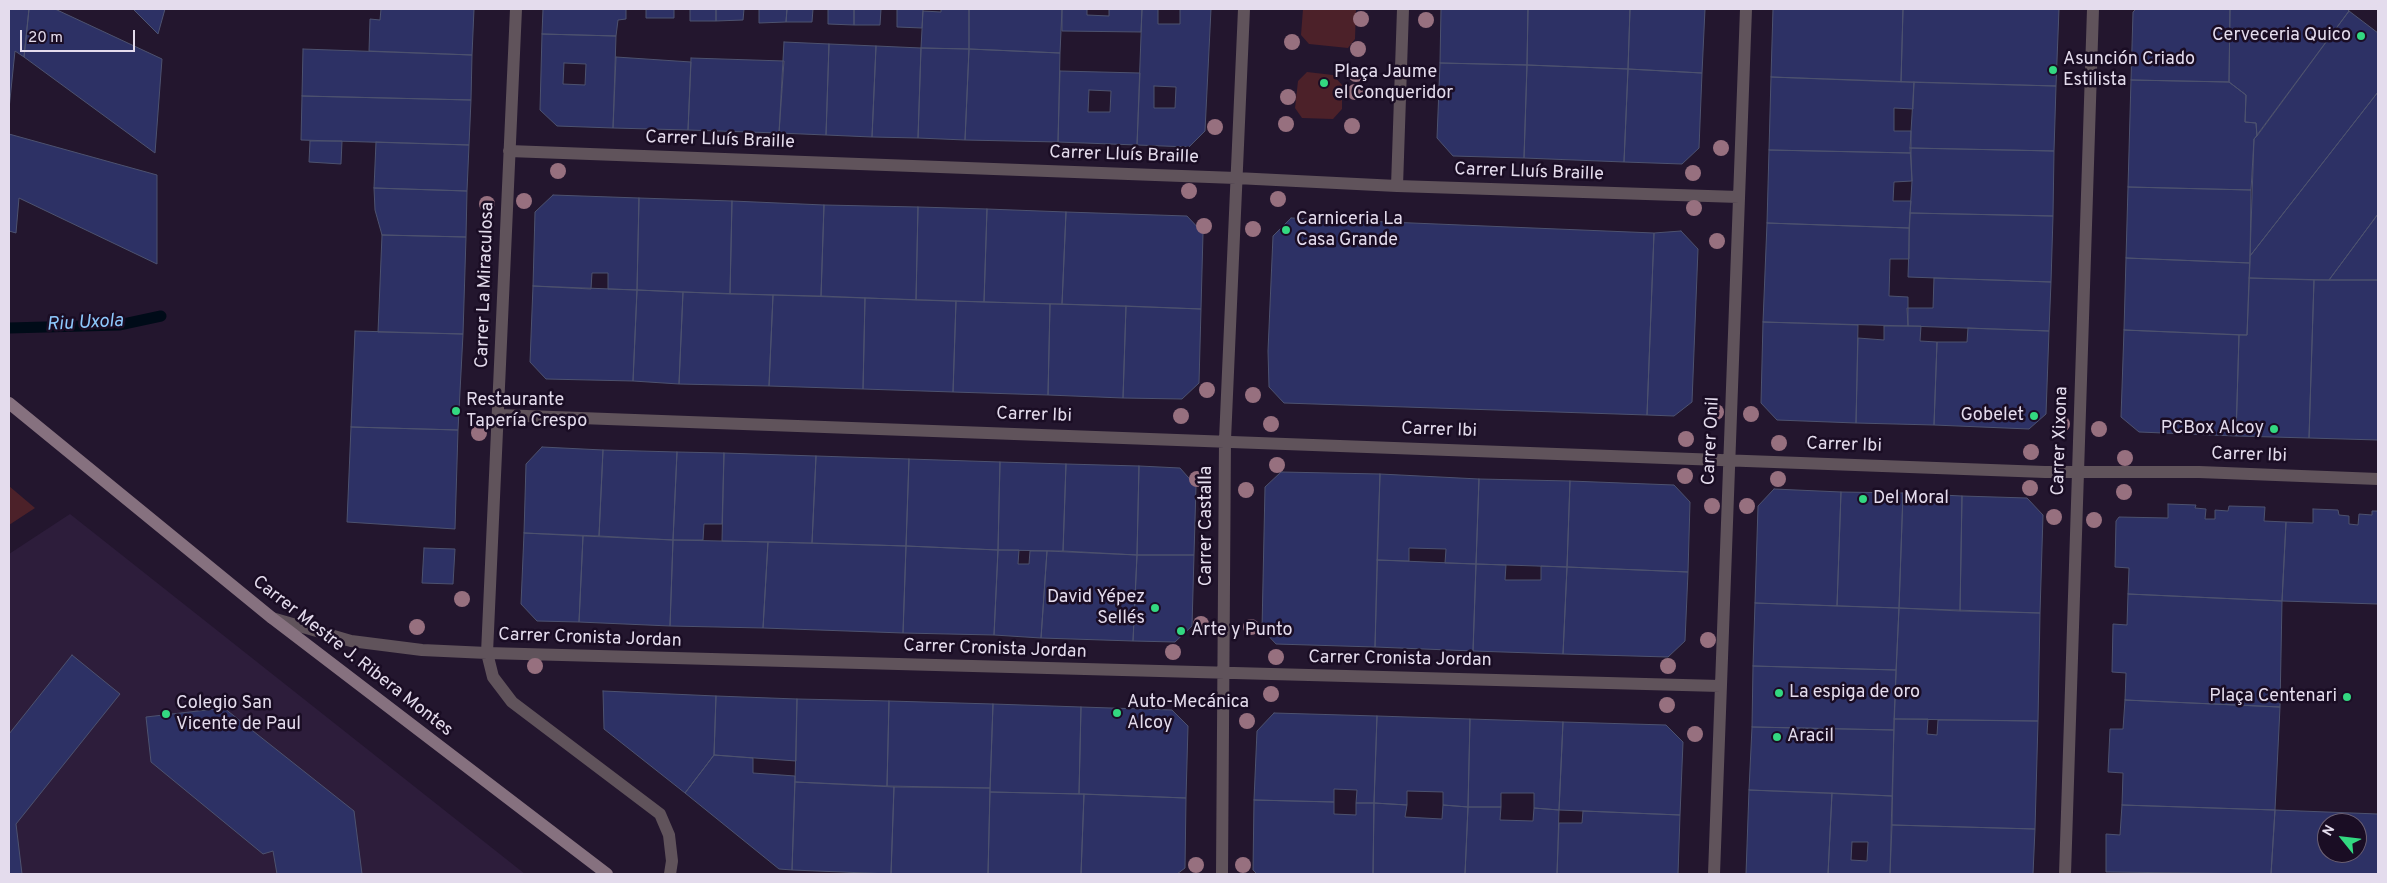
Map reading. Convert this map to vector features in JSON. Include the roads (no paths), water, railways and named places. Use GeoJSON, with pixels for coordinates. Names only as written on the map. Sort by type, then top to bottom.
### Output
{"type":"FeatureCollection","features":[{"type":"Feature","properties":{"kind":"street","name":"Carrer La Miraculosa"},"geometry":{"type":"LineString","coordinates":[[488,653],[516,9]]}},
{"type":"Feature","properties":{"kind":"street"},"geometry":{"type":"LineString","coordinates":[[1236,178],[1244,9]]}},
{"type":"Feature","properties":{"kind":"street"},"geometry":{"type":"LineString","coordinates":[[1397,186],[1402,9]]}},
{"type":"Feature","properties":{"kind":"street","name":"Carrer Onil"},"geometry":{"type":"LineString","coordinates":[[1714,874],[1746,9]]}},
{"type":"Feature","properties":{"kind":"street","name":"Carrer Xixona"},"geometry":{"type":"LineString","coordinates":[[2065,874],[2093,9]]}},
{"type":"Feature","properties":{"kind":"street","name":"Carrer Lluís Braille"},"geometry":{"type":"LineString","coordinates":[[509,151],[1236,178],[1397,186],[1739,197]]}},
{"type":"Feature","properties":{"kind":"street","name":"Carrer Castalla"},"geometry":{"type":"LineString","coordinates":[[1222,874],[1225,440],[1236,178]]}},
{"type":"Feature","properties":{"kind":"street","name":"Carrer Mestre J. Ribera Montes"},"geometry":{"type":"LineString","coordinates":[[9,403],[272,618],[607,874]]}},
{"type":"Feature","properties":{"kind":"street","name":"Carrer Ibi"},"geometry":{"type":"LineString","coordinates":[[499,415],[2078,472],[2199,472],[2378,479]]}},
{"type":"Feature","properties":{"kind":"street","name":"Carrer Cronista Jordan"},"geometry":{"type":"LineString","coordinates":[[272,618],[351,641],[422,650],[1720,686]]}},
{"type":"Feature","properties":{"kind":"street"},"geometry":{"type":"LineString","coordinates":[[488,653],[493,677],[512,702],[660,814],[668,835],[672,861],[670,874]]}},
{"type":"Feature","properties":{"kind":"waterway","name":"Riu Uxola"},"geometry":{"type":"LineString","coordinates":[[9,328],[119,325],[161,316]]}},
{"type":"Feature","properties":{"kind":"place","name":"Cerveceria Quico"},"geometry":{"type":"Point","coordinates":[2361,36]}},
{"type":"Feature","properties":{"kind":"place","name":"Asunción Criado Estilista"},"geometry":{"type":"Point","coordinates":[2053,70]}},
{"type":"Feature","properties":{"kind":"place","name":"Plaça Jaume el Conqueridor"},"geometry":{"type":"Point","coordinates":[1324,83]}},
{"type":"Feature","properties":{"kind":"place","name":"Carniceria La Casa Grande"},"geometry":{"type":"Point","coordinates":[1286,230]}},
{"type":"Feature","properties":{"kind":"place","name":"Restaurante Tapería Crespo"},"geometry":{"type":"Point","coordinates":[456,411]}},
{"type":"Feature","properties":{"kind":"place","name":"Gobelet"},"geometry":{"type":"Point","coordinates":[2034,416]}},
{"type":"Feature","properties":{"kind":"place","name":"PCBox Alcoy"},"geometry":{"type":"Point","coordinates":[2274,429]}},
{"type":"Feature","properties":{"kind":"place","name":"Del Moral"},"geometry":{"type":"Point","coordinates":[1863,499]}},
{"type":"Feature","properties":{"kind":"place","name":"David Yépez Sellés"},"geometry":{"type":"Point","coordinates":[1155,608]}},
{"type":"Feature","properties":{"kind":"place","name":"Arte y Punto"},"geometry":{"type":"Point","coordinates":[1181,631]}},
{"type":"Feature","properties":{"kind":"place","name":"La espiga de oro"},"geometry":{"type":"Point","coordinates":[1779,693]}},
{"type":"Feature","properties":{"kind":"place","name":"Plaça Centenari"},"geometry":{"type":"Point","coordinates":[2347,697]}},
{"type":"Feature","properties":{"kind":"place","name":"Auto-Mecánica Alcoy"},"geometry":{"type":"Point","coordinates":[1117,713]}},
{"type":"Feature","properties":{"kind":"place","name":"Colegio San Vicente de Paul"},"geometry":{"type":"Point","coordinates":[166,714]}},
{"type":"Feature","properties":{"kind":"place","name":"Aracil"},"geometry":{"type":"Point","coordinates":[1777,737]}}]}
